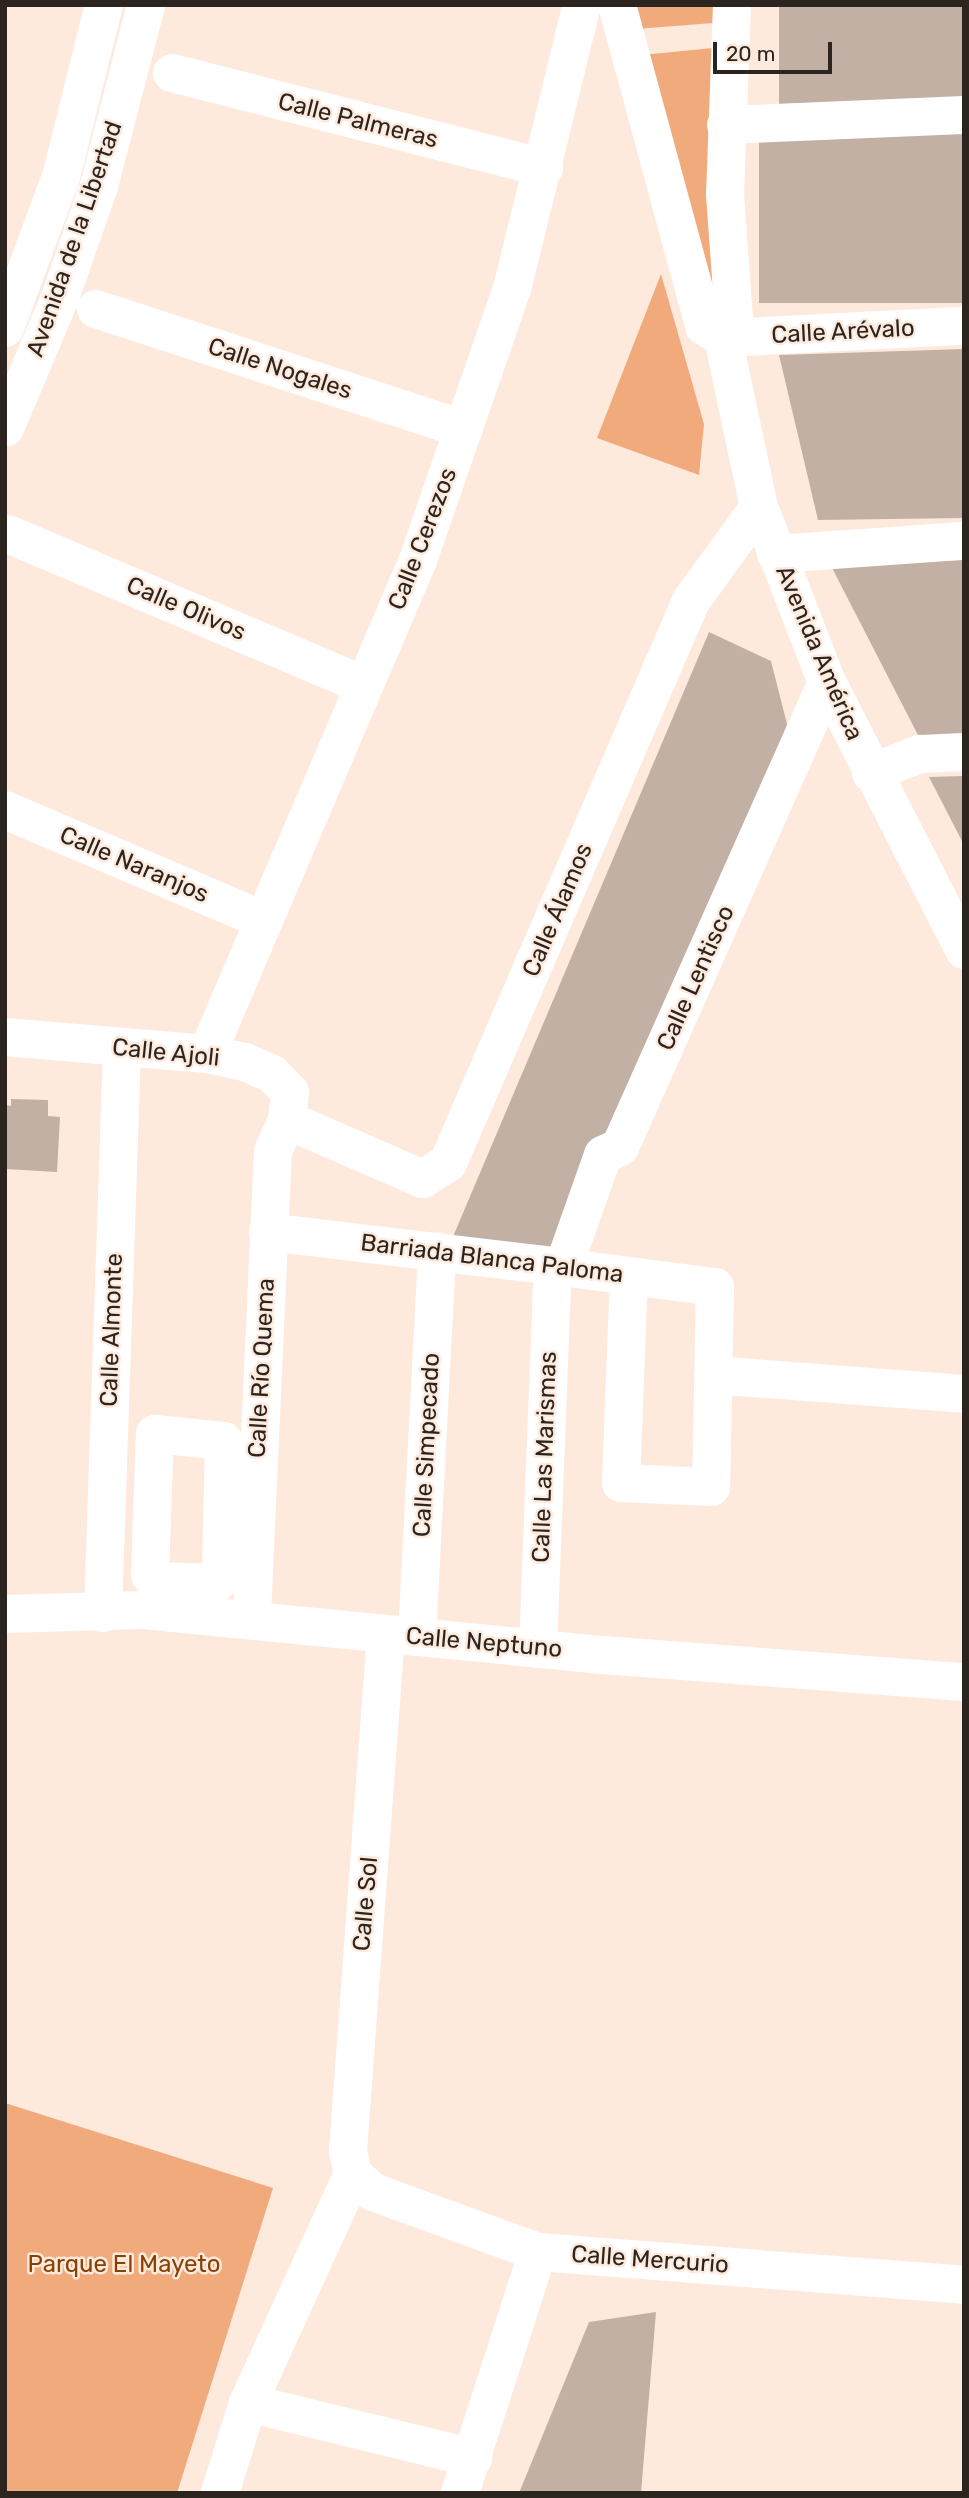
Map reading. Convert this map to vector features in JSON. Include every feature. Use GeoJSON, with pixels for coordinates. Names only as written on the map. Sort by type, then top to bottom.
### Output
{"type":"FeatureCollection","features":[{"type":"Feature","properties":{"kind":"street","name":"Avenida de la Libertad"},"geometry":{"type":"LineString","coordinates":[[5,328],[61,177],[104,5]]}},
{"type":"Feature","properties":{"kind":"street","name":"Avenida de la Libertad"},"geometry":{"type":"LineString","coordinates":[[5,428],[60,298],[99,186],[146,5]]}},
{"type":"Feature","properties":{"kind":"street","name":"Calle Cerezos"},"geometry":{"type":"LineString","coordinates":[[207,1054],[418,560],[512,289],[544,168],[582,5]]}},
{"type":"Feature","properties":{"kind":"street"},"geometry":{"type":"LineString","coordinates":[[617,5],[704,326],[723,338]]}},
{"type":"Feature","properties":{"kind":"street","name":"Avenida América"},"geometry":{"type":"LineString","coordinates":[[732,5],[725,194],[734,320],[723,338],[759,507],[827,682],[964,950]]}},
{"type":"Feature","properties":{"kind":"street","name":"Calle Palmeras"},"geometry":{"type":"LineString","coordinates":[[172,74],[544,168]]}},
{"type":"Feature","properties":{"kind":"street"},"geometry":{"type":"LineString","coordinates":[[726,125],[964,114]]}},
{"type":"Feature","properties":{"kind":"street","name":"Calle Nogales"},"geometry":{"type":"LineString","coordinates":[[96,309],[464,429]]}},
{"type":"Feature","properties":{"kind":"street","name":"Calle Arévalo"},"geometry":{"type":"LineString","coordinates":[[723,338],[964,326]]}},
{"type":"Feature","properties":{"kind":"street","name":"Calle Álamos"},"geometry":{"type":"LineString","coordinates":[[287,1120],[423,1179],[448,1163],[691,601],[759,507]]}},
{"type":"Feature","properties":{"kind":"street","name":"Calle Olivos"},"geometry":{"type":"LineString","coordinates":[[8,534],[364,685]]}},
{"type":"Feature","properties":{"kind":"street"},"geometry":{"type":"LineString","coordinates":[[776,554],[964,541]]}},
{"type":"Feature","properties":{"kind":"street","name":"Calle Lentisco"},"geometry":{"type":"LineString","coordinates":[[558,1267],[603,1155],[620,1147],[827,682]]}},
{"type":"Feature","properties":{"kind":"street"},"geometry":{"type":"LineString","coordinates":[[872,772],[920,754],[964,752]]}},
{"type":"Feature","properties":{"kind":"street","name":"Calle Naranjos"},"geometry":{"type":"LineString","coordinates":[[5,810],[263,919]]}},
{"type":"Feature","properties":{"kind":"street","name":"Calle Ajoli"},"geometry":{"type":"LineString","coordinates":[[5,1037],[207,1054],[245,1062],[272,1074],[290,1092],[287,1120]]}},
{"type":"Feature","properties":{"kind":"street","name":"Calle Almonte"},"geometry":{"type":"LineString","coordinates":[[103,1613],[122,1048]]}},
{"type":"Feature","properties":{"kind":"street","name":"Calle Río Quema"},"geometry":{"type":"LineString","coordinates":[[252,1620],[273,1151],[287,1120]]}},
{"type":"Feature","properties":{"kind":"street","name":"Barriada Blanca Paloma"},"geometry":{"type":"LineString","coordinates":[[268,1232],[715,1287],[713,1375]]}},
{"type":"Feature","properties":{"kind":"street","name":"Calle Simpecado"},"geometry":{"type":"LineString","coordinates":[[402,1636],[437,1252]]}},
{"type":"Feature","properties":{"kind":"street","name":"Calle Las Marismas"},"geometry":{"type":"LineString","coordinates":[[538,1649],[558,1267]]}},
{"type":"Feature","properties":{"kind":"street"},"geometry":{"type":"LineString","coordinates":[[629,1276],[621,1483],[711,1487],[713,1375],[964,1394]]}},
{"type":"Feature","properties":{"kind":"street","name":"Calle Neptuno"},"geometry":{"type":"LineString","coordinates":[[5,1614],[103,1613],[144,1609],[538,1649],[964,1682]]}},
{"type":"Feature","properties":{"kind":"street","name":"Calle Sol"},"geometry":{"type":"LineString","coordinates":[[353,2174],[348,2151],[402,1636]]}},
{"type":"Feature","properties":{"kind":"street"},"geometry":{"type":"LineString","coordinates":[[220,2493],[248,2403],[353,2174]]}},
{"type":"Feature","properties":{"kind":"street","name":"Calle Mercurio"},"geometry":{"type":"LineString","coordinates":[[353,2174],[373,2192],[538,2252],[964,2285]]}},
{"type":"Feature","properties":{"kind":"street"},"geometry":{"type":"LineString","coordinates":[[248,2403],[466,2475],[538,2252]]}},
{"type":"Feature","properties":{"kind":"green space"},"geometry":{"type":"Polygon","coordinates":[[[629,5],[714,5],[713,23],[636,29],[629,5]]]}},
{"type":"Feature","properties":{"kind":"green space"},"geometry":{"type":"Polygon","coordinates":[[[713,48],[718,317],[642,55],[713,48]]]}},
{"type":"Feature","properties":{"kind":"green space"},"geometry":{"type":"Polygon","coordinates":[[[661,274],[704,424],[699,475],[597,438],[661,274]]]}},
{"type":"Feature","properties":{"kind":"green space","name":"Parque El Mayeto"},"geometry":{"type":"Polygon","coordinates":[[[5,2103],[273,2188],[177,2493],[5,2493],[5,2103]]]}},
{"type":"Feature","properties":{"kind":"building"},"geometry":{"type":"Polygon","coordinates":[[[779,5],[964,5],[964,104],[779,104],[779,5]]]}},
{"type":"Feature","properties":{"kind":"building"},"geometry":{"type":"Polygon","coordinates":[[[759,134],[964,134],[964,303],[759,303],[759,134]]]}},
{"type":"Feature","properties":{"kind":"building"},"geometry":{"type":"Polygon","coordinates":[[[964,349],[964,518],[818,520],[779,355],[964,349]]]}},
{"type":"Feature","properties":{"kind":"building"},"geometry":{"type":"Polygon","coordinates":[[[964,560],[964,737],[920,739],[830,564],[964,560]]]}},
{"type":"Feature","properties":{"kind":"building"},"geometry":{"type":"Polygon","coordinates":[[[709,632],[771,661],[789,732],[555,1249],[452,1239],[709,632]]]}},
{"type":"Feature","properties":{"kind":"building"},"geometry":{"type":"Polygon","coordinates":[[[964,776],[964,845],[929,777],[964,776]]]}},
{"type":"Feature","properties":{"kind":"building"},"geometry":{"type":"Polygon","coordinates":[[[11,1099],[48,1100],[48,1116],[60,1117],[57,1172],[5,1169],[5,1105],[11,1106],[11,1099]]]}},
{"type":"Feature","properties":{"kind":"building"},"geometry":{"type":"Polygon","coordinates":[[[656,2312],[641,2493],[519,2493],[589,2322],[656,2312]]]}}]}
